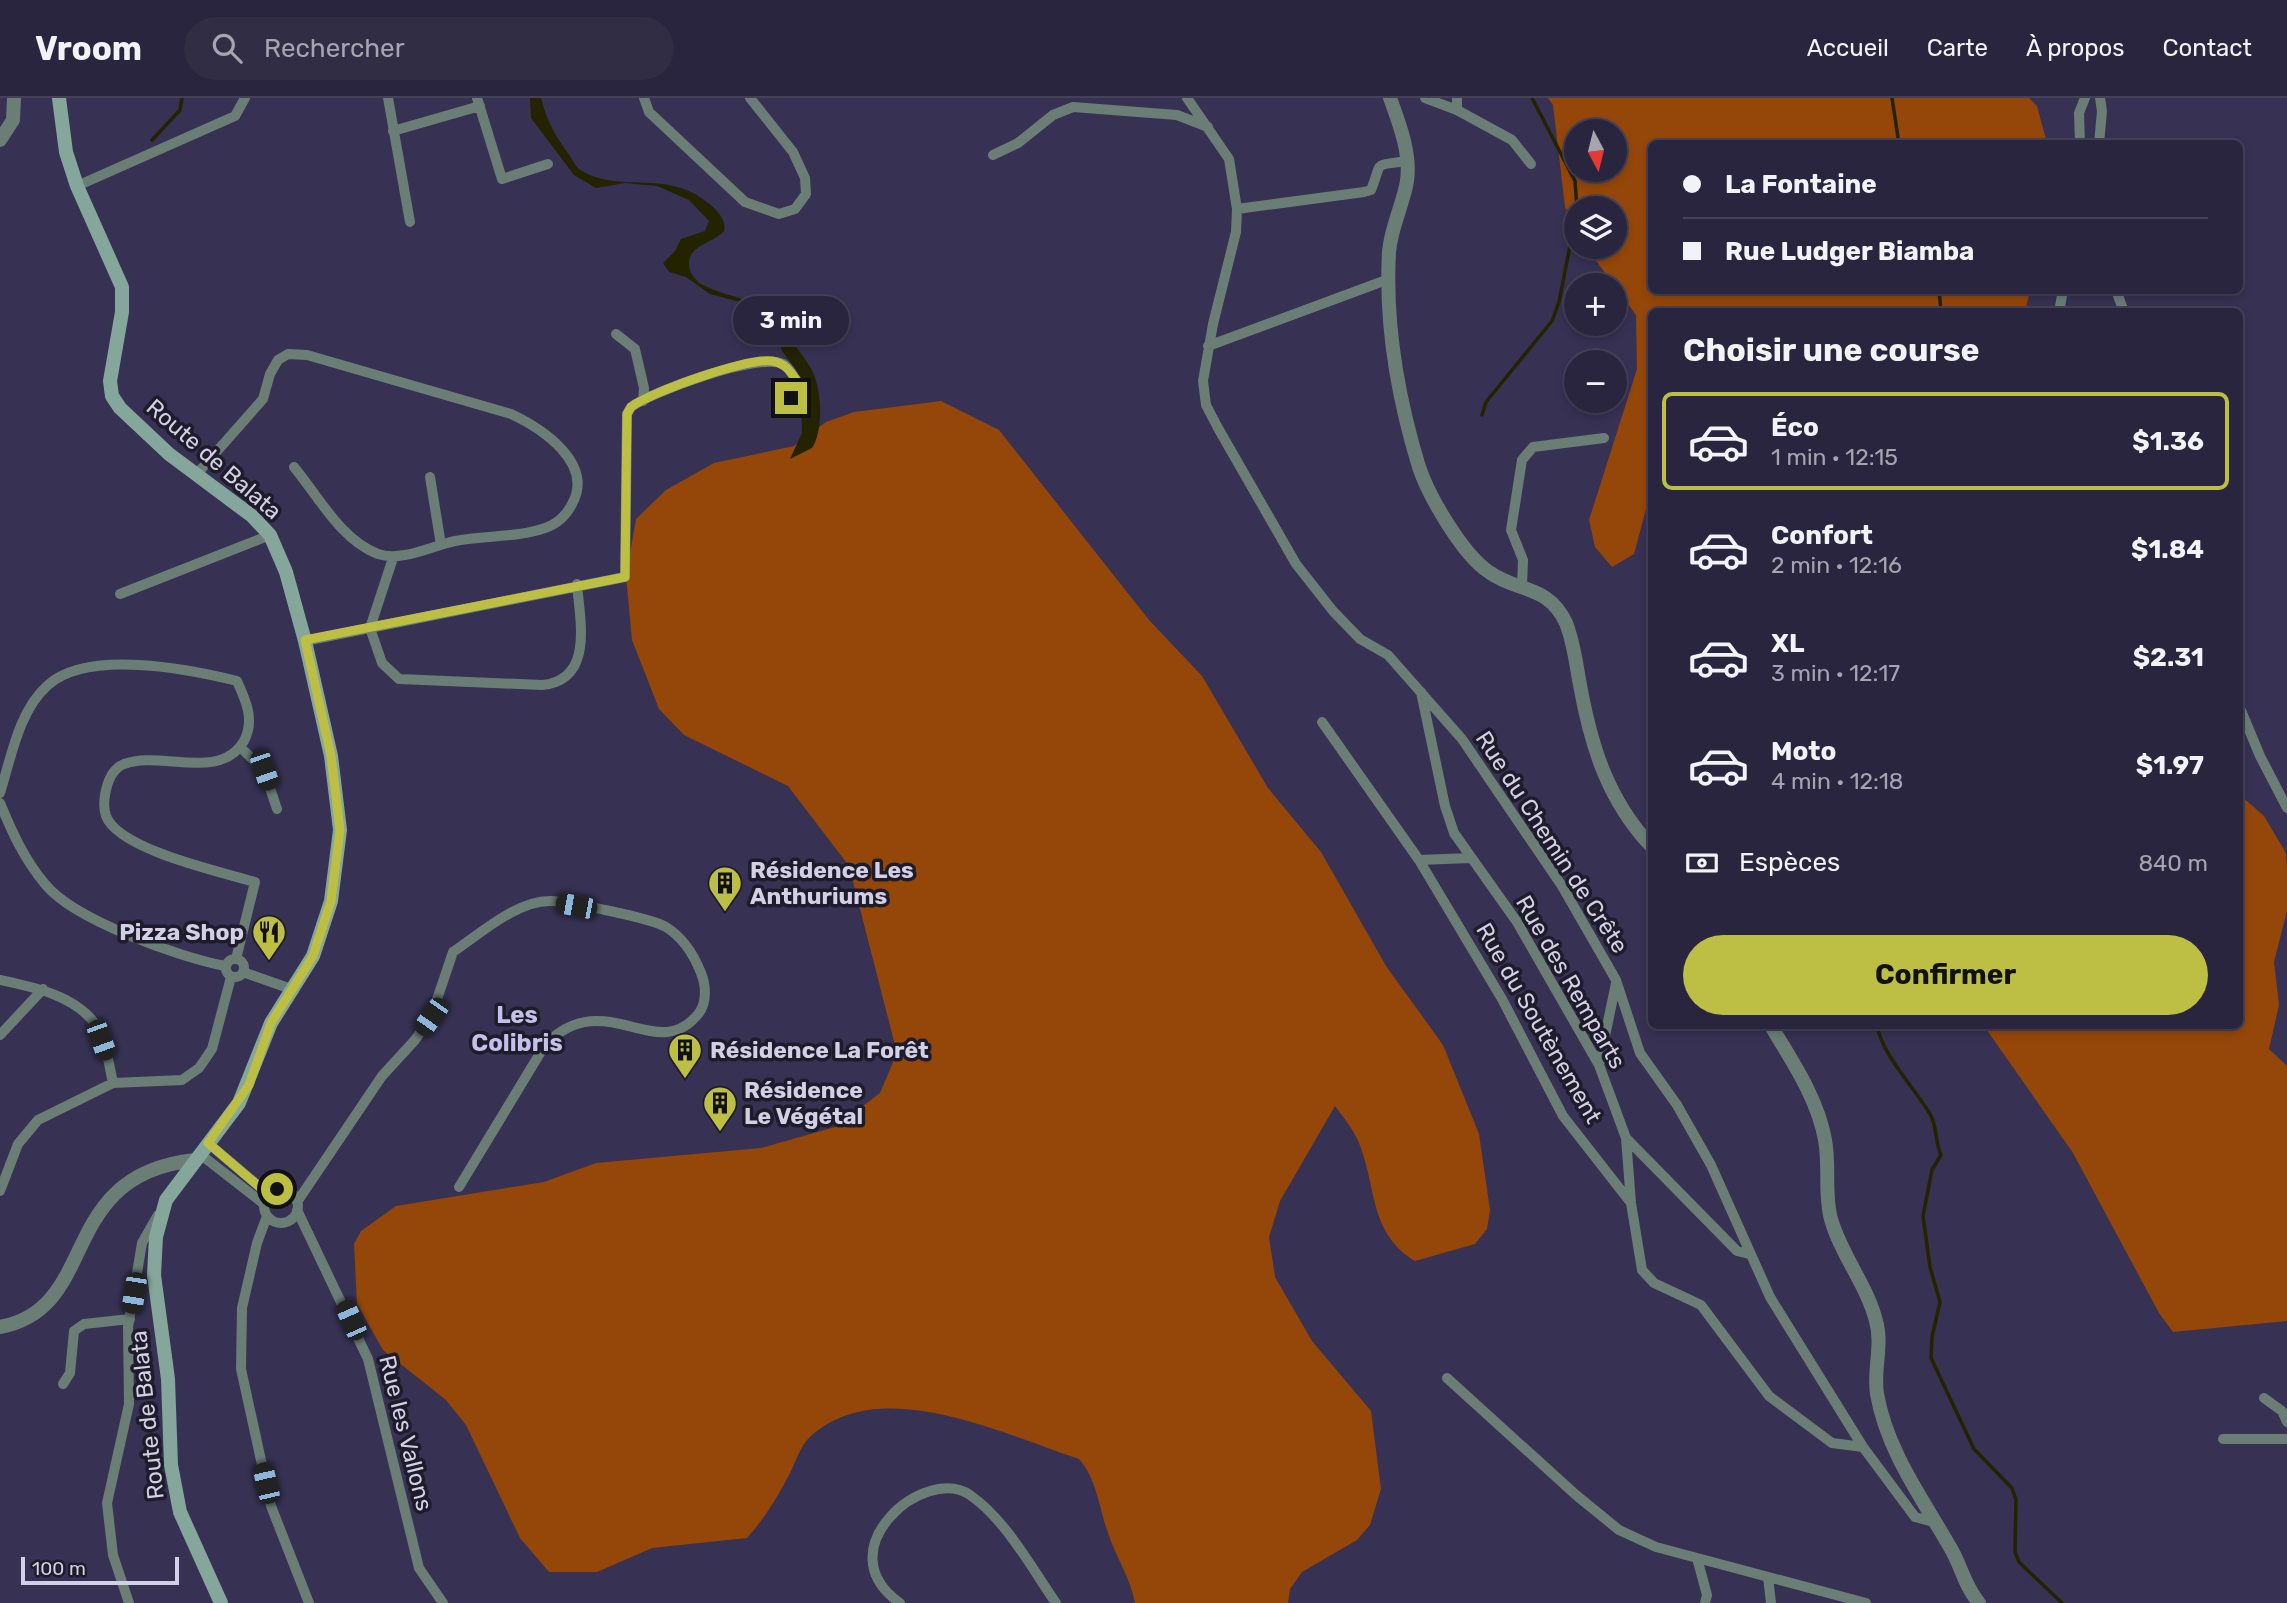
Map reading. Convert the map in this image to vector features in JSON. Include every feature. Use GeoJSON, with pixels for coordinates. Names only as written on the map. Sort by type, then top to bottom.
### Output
{"type":"FeatureCollection","features":[{"type":"Feature","properties":{"kind":"main road","name":"Route de Balata"},"geometry":{"type":"LineString","coordinates":[[59,98],[66,152],[77,186],[122,287],[122,312],[110,381],[112,396],[120,408],[169,454],[252,516],[270,535],[286,572],[305,640],[331,756],[340,830],[331,901],[313,956],[271,1023],[239,1103],[166,1200],[156,1237],[154,1275],[168,1379],[171,1465],[180,1512],[221,1603]]}},
{"type":"Feature","properties":{"kind":"street"},"geometry":{"type":"LineString","coordinates":[[0,140],[13,120],[14,98]]}},
{"type":"Feature","properties":{"kind":"street"},"geometry":{"type":"LineString","coordinates":[[77,186],[235,116],[245,98]]}},
{"type":"Feature","properties":{"kind":"street"},"geometry":{"type":"LineString","coordinates":[[388,98],[410,222]]}},
{"type":"Feature","properties":{"kind":"street"},"geometry":{"type":"LineString","coordinates":[[644,98],[649,112],[745,202],[779,214],[795,209],[806,194],[805,178],[793,152],[750,98]]}},
{"type":"Feature","properties":{"kind":"street","name":"Rue du Chemin de Crête"},"geometry":{"type":"LineString","coordinates":[[1187,98],[1229,159],[1237,209],[1236,232],[1202,380],[1206,405],[1296,564],[1333,611],[1360,639],[1388,655],[1462,739],[1546,863],[1616,980],[1640,1054],[1677,1105],[1711,1165],[1770,1297],[1863,1447],[1915,1517],[1934,1522]]}},
{"type":"Feature","properties":{"kind":"street"},"geometry":{"type":"LineString","coordinates":[[1390,98],[1407,161],[1407,179],[1392,230],[1389,323],[1401,396],[1420,470],[1453,529],[1477,562],[1498,578],[1541,593],[1561,613],[1573,641],[1596,759],[1615,796],[1648,841]]}},
{"type":"Feature","properties":{"kind":"street"},"geometry":{"type":"LineString","coordinates":[[1425,98],[1457,110],[1512,140],[1531,164]]}},
{"type":"Feature","properties":{"kind":"street"},"geometry":{"type":"LineString","coordinates":[[1457,98],[1457,110]]}},
{"type":"Feature","properties":{"kind":"street"},"geometry":{"type":"LineString","coordinates":[[2080,140],[2079,113],[2085,98]]}},
{"type":"Feature","properties":{"kind":"street"},"geometry":{"type":"LineString","coordinates":[[2099,140],[2102,111],[2100,98]]}},
{"type":"Feature","properties":{"kind":"street"},"geometry":{"type":"LineString","coordinates":[[393,131],[478,102],[502,179],[548,164]]}},
{"type":"Feature","properties":{"kind":"street"},"geometry":{"type":"LineString","coordinates":[[993,155],[1018,143],[1059,111],[1073,107],[1177,115],[1210,129]]}},
{"type":"Feature","properties":{"kind":"street"},"geometry":{"type":"LineString","coordinates":[[1237,209],[1364,192],[1373,187],[1376,169],[1380,165],[1407,161]]}},
{"type":"Feature","properties":{"kind":"street"},"geometry":{"type":"LineString","coordinates":[[1208,346],[1389,279]]}},
{"type":"Feature","properties":{"kind":"street"},"geometry":{"type":"LineString","coordinates":[[616,334],[635,349],[644,388],[643,401]]}},
{"type":"Feature","properties":{"kind":"street"},"geometry":{"type":"LineString","coordinates":[[196,475],[263,400],[270,374],[278,360],[293,354],[307,355],[511,414],[542,432],[568,457],[575,474],[577,491],[570,508],[555,523],[530,532],[441,545],[393,558],[367,548],[353,539],[294,467]]}},
{"type":"Feature","properties":{"kind":"street"},"geometry":{"type":"LineString","coordinates":[[305,640],[577,584],[625,577],[627,414],[631,407],[730,367],[770,360],[785,365],[797,381],[791,398]]}},
{"type":"Feature","properties":{"kind":"street"},"geometry":{"type":"LineString","coordinates":[[1522,586],[1523,560],[1511,530],[1522,460],[1533,447],[1604,438]]}},
{"type":"Feature","properties":{"kind":"street"},"geometry":{"type":"LineString","coordinates":[[430,477],[441,545]]}},
{"type":"Feature","properties":{"kind":"street"},"geometry":{"type":"LineString","coordinates":[[120,594],[270,535]]}},
{"type":"Feature","properties":{"kind":"street"},"geometry":{"type":"LineString","coordinates":[[393,558],[370,628],[382,663],[399,680],[552,684],[568,675],[579,657],[582,633],[577,584]]}},
{"type":"Feature","properties":{"kind":"street"},"geometry":{"type":"LineString","coordinates":[[0,793],[23,721],[47,686],[65,675],[94,668],[141,666],[192,670],[237,681],[247,704],[251,728],[240,747],[223,759],[212,761],[134,761],[120,766],[108,781],[105,800],[106,817],[117,830],[136,843],[255,882],[236,959]]}},
{"type":"Feature","properties":{"kind":"street","name":"Rue des Remparts"},"geometry":{"type":"LineString","coordinates":[[1420,690],[1445,806],[1454,833],[1517,922],[1599,1065],[1626,1138],[1737,1251],[1749,1254]]}},
{"type":"Feature","properties":{"kind":"street"},"geometry":{"type":"LineString","coordinates":[[2243,715],[2260,756],[2287,808]]}},
{"type":"Feature","properties":{"kind":"street","name":"Rue du Soutènement"},"geometry":{"type":"LineString","coordinates":[[1322,723],[1419,860],[1502,999],[1563,1116],[1631,1203]]}},
{"type":"Feature","properties":{"kind":"street"},"geometry":{"type":"LineString","coordinates":[[240,747],[264,770],[277,809]]}},
{"type":"Feature","properties":{"kind":"street"},"geometry":{"type":"LineString","coordinates":[[0,803],[17,845],[46,885],[74,909],[196,960],[225,966],[232,977],[212,1049],[199,1069],[182,1080],[113,1083],[38,1120],[26,1131],[18,1144],[0,1191]]}},
{"type":"Feature","properties":{"kind":"street"},"geometry":{"type":"LineString","coordinates":[[1419,860],[1470,859]]}},
{"type":"Feature","properties":{"kind":"street"},"geometry":{"type":"LineString","coordinates":[[257,1243],[284,1222],[297,1206],[314,1174],[382,1076],[415,1040],[431,1017],[453,952],[528,906],[550,901],[655,922],[676,935],[694,956],[705,981],[702,1009],[690,1024],[661,1034],[596,1019],[576,1023],[558,1031],[545,1045],[459,1186]]}},
{"type":"Feature","properties":{"kind":"street"},"geometry":{"type":"LineString","coordinates":[[225,966],[230,960],[236,959],[242,962],[243,972]]}},
{"type":"Feature","properties":{"kind":"street"},"geometry":{"type":"LineString","coordinates":[[232,977],[243,972],[294,990]]}},
{"type":"Feature","properties":{"kind":"street"},"geometry":{"type":"LineString","coordinates":[[0,979],[43,989],[78,1007],[96,1026],[113,1083]]}},
{"type":"Feature","properties":{"kind":"street"},"geometry":{"type":"LineString","coordinates":[[1599,1065],[1616,980]]}},
{"type":"Feature","properties":{"kind":"street"},"geometry":{"type":"LineString","coordinates":[[0,1035],[43,989]]}},
{"type":"Feature","properties":{"kind":"street"},"geometry":{"type":"LineString","coordinates":[[1773,1029],[1816,1108],[1822,1125],[1830,1216],[1846,1258],[1873,1309],[1880,1337],[1876,1373],[1880,1407],[1904,1468],[1952,1549],[1962,1578],[1979,1603]]}},
{"type":"Feature","properties":{"kind":"street"},"geometry":{"type":"LineString","coordinates":[[1626,1138],[1631,1203],[1642,1269],[1654,1283],[1701,1305],[1769,1396],[1832,1443],[1863,1447]]}},
{"type":"Feature","properties":{"kind":"street"},"geometry":{"type":"LineString","coordinates":[[0,1327],[42,1309],[61,1288],[89,1225],[114,1192],[140,1173],[201,1152],[266,1199]]}},
{"type":"Feature","properties":{"kind":"street"},"geometry":{"type":"LineString","coordinates":[[266,1199],[277,1189],[288,1190],[314,1174]]}},
{"type":"Feature","properties":{"kind":"street"},"geometry":{"type":"LineString","coordinates":[[288,1190],[297,1206]]}},
{"type":"Feature","properties":{"kind":"street"},"geometry":{"type":"LineString","coordinates":[[266,1199],[267,1216],[257,1243],[242,1308],[241,1370],[271,1506],[309,1603]]}},
{"type":"Feature","properties":{"kind":"street"},"geometry":{"type":"LineString","coordinates":[[129,1603],[113,1555],[107,1503],[129,1404],[130,1319],[142,1243],[166,1200]]}},
{"type":"Feature","properties":{"kind":"street","name":"Rue les Vallons"},"geometry":{"type":"LineString","coordinates":[[297,1206],[368,1359],[419,1568],[443,1603]]}},
{"type":"Feature","properties":{"kind":"street"},"geometry":{"type":"LineString","coordinates":[[267,1216],[309,1234]]}},
{"type":"Feature","properties":{"kind":"street"},"geometry":{"type":"LineString","coordinates":[[63,1384],[70,1373],[74,1331],[84,1324],[130,1319]]}},
{"type":"Feature","properties":{"kind":"street"},"geometry":{"type":"LineString","coordinates":[[1447,1378],[1576,1495],[1619,1530],[1656,1547],[1866,1603]]}},
{"type":"Feature","properties":{"kind":"street"},"geometry":{"type":"LineString","coordinates":[[2264,1398],[2282,1411],[2287,1422]]}},
{"type":"Feature","properties":{"kind":"street"},"geometry":{"type":"LineString","coordinates":[[2223,1439],[2287,1439]]}},
{"type":"Feature","properties":{"kind":"street"},"geometry":{"type":"LineString","coordinates":[[900,1603],[877,1582],[871,1563],[873,1544],[880,1528],[898,1510],[923,1493],[944,1487],[968,1493],[998,1522],[1056,1603]]}},
{"type":"Feature","properties":{"kind":"street"},"geometry":{"type":"LineString","coordinates":[[1697,1558],[1707,1595],[1705,1603]]}},
{"type":"Feature","properties":{"kind":"street"},"geometry":{"type":"LineString","coordinates":[[1768,1577],[1771,1603]]}},
{"type":"Feature","properties":{"kind":"shaded area"},"geometry":{"type":"Polygon","coordinates":[[[530,98],[541,98],[556,135],[582,171],[614,181],[664,184],[681,188],[697,195],[719,213],[724,222],[724,231],[690,256],[691,272],[701,284],[755,306],[779,328],[804,358],[817,383],[820,402],[820,423],[812,448],[790,459],[802,433],[801,396],[797,371],[782,351],[779,341],[747,304],[710,294],[686,277],[669,272],[663,263],[675,251],[681,239],[705,231],[709,221],[689,200],[657,186],[625,183],[596,188],[574,175],[531,118],[530,98]]]}},
{"type":"Feature","properties":{"kind":"shaded area"},"geometry":{"type":"Polygon","coordinates":[[[1548,98],[2029,98],[2037,106],[2046,140],[1648,140],[1648,294],[2029,294],[2026,308],[1648,308],[1648,502],[1634,554],[1612,567],[1595,547],[1589,520],[1623,413],[1627,413],[1627,400],[1637,369],[1636,315],[1627,303],[1627,273],[1605,273],[1595,259],[1627,259],[1627,196],[1564,196],[1564,198],[1553,105],[1548,98]]]}},
{"type":"Feature","properties":{"kind":"shaded area"},"geometry":{"type":"Polygon","coordinates":[[[941,401],[999,430],[1149,620],[1202,676],[1268,788],[1321,852],[1386,966],[1443,1045],[1479,1134],[1490,1210],[1487,1229],[1475,1244],[1415,1261],[1400,1250],[1389,1237],[1376,1208],[1357,1138],[1335,1106],[1280,1201],[1269,1237],[1275,1277],[1312,1341],[1371,1411],[1381,1489],[1370,1525],[1357,1540],[1302,1572],[1290,1589],[1288,1603],[1135,1603],[1130,1584],[1110,1539],[1093,1483],[1079,1459],[978,1424],[941,1414],[904,1409],[869,1410],[837,1419],[809,1438],[771,1506],[747,1538],[652,1548],[597,1572],[549,1572],[520,1538],[466,1425],[446,1400],[383,1350],[357,1304],[354,1244],[361,1231],[396,1206],[544,1182],[596,1163],[761,1148],[835,1127],[880,1093],[897,1053],[849,866],[788,786],[684,735],[659,709],[632,640],[626,576],[636,519],[666,490],[714,463],[794,446],[826,422],[854,412],[941,401]]]}},
{"type":"Feature","properties":{"kind":"shaded area"},"geometry":{"type":"Polygon","coordinates":[[[2243,798],[2264,816],[2286,853],[2287,911],[2274,962],[2279,1005],[2269,1049],[2287,1066],[2287,1321],[2173,1332],[2159,1313],[2073,1153],[1986,1029],[2243,1029],[2243,798]]]}},
{"type":"Feature","properties":{"kind":"waterway"},"geometry":{"type":"LineString","coordinates":[[152,140],[180,110],[182,98]]}},
{"type":"Feature","properties":{"kind":"waterway"},"geometry":{"type":"LineString","coordinates":[[1532,98],[1575,181],[1576,196]]}},
{"type":"Feature","properties":{"kind":"waterway"},"geometry":{"type":"LineString","coordinates":[[1892,98],[1898,140]]}},
{"type":"Feature","properties":{"kind":"waterway"},"geometry":{"type":"LineString","coordinates":[[1482,415],[1486,402],[1552,321],[1559,302],[1567,259]]}},
{"type":"Feature","properties":{"kind":"waterway"},"geometry":{"type":"LineString","coordinates":[[1939,294],[1941,308]]}},
{"type":"Feature","properties":{"kind":"waterway"},"geometry":{"type":"LineString","coordinates":[[1878,1029],[1892,1060],[1932,1118],[1941,1155],[1932,1170],[1923,1216],[1930,1267],[1940,1302],[1932,1337],[1931,1358],[1974,1449],[2012,1488],[2016,1500],[2015,1552],[2019,1562],[2062,1603]]}},
{"type":"Feature","properties":{"kind":"place","name":"Résidence Les Anthuriums"},"geometry":{"type":"Point","coordinates":[725,913]}},
{"type":"Feature","properties":{"kind":"place","name":"Pizza Shop"},"geometry":{"type":"Point","coordinates":[269,962]}},
{"type":"Feature","properties":{"kind":"place","name":"Résidence La Forêt"},"geometry":{"type":"Point","coordinates":[685,1080]}},
{"type":"Feature","properties":{"kind":"place","name":"Résidence Le Végétal"},"geometry":{"type":"Point","coordinates":[720,1133]}},
{"type":"Feature","properties":{"kind":"district","name":"Les Colibris"},"geometry":{"type":"Point","coordinates":[517,1029]}},
{"type":"Feature","properties":{"kind":"route"},"geometry":{"type":"LineString","coordinates":[[277,1189],[268,1194],[208,1143],[239,1103],[249,1085],[271,1023],[313,956],[331,901],[340,830],[331,756],[305,640],[577,584],[625,577],[628,410],[635,403],[730,367],[770,360],[785,365],[797,381],[791,398]]}}]}
